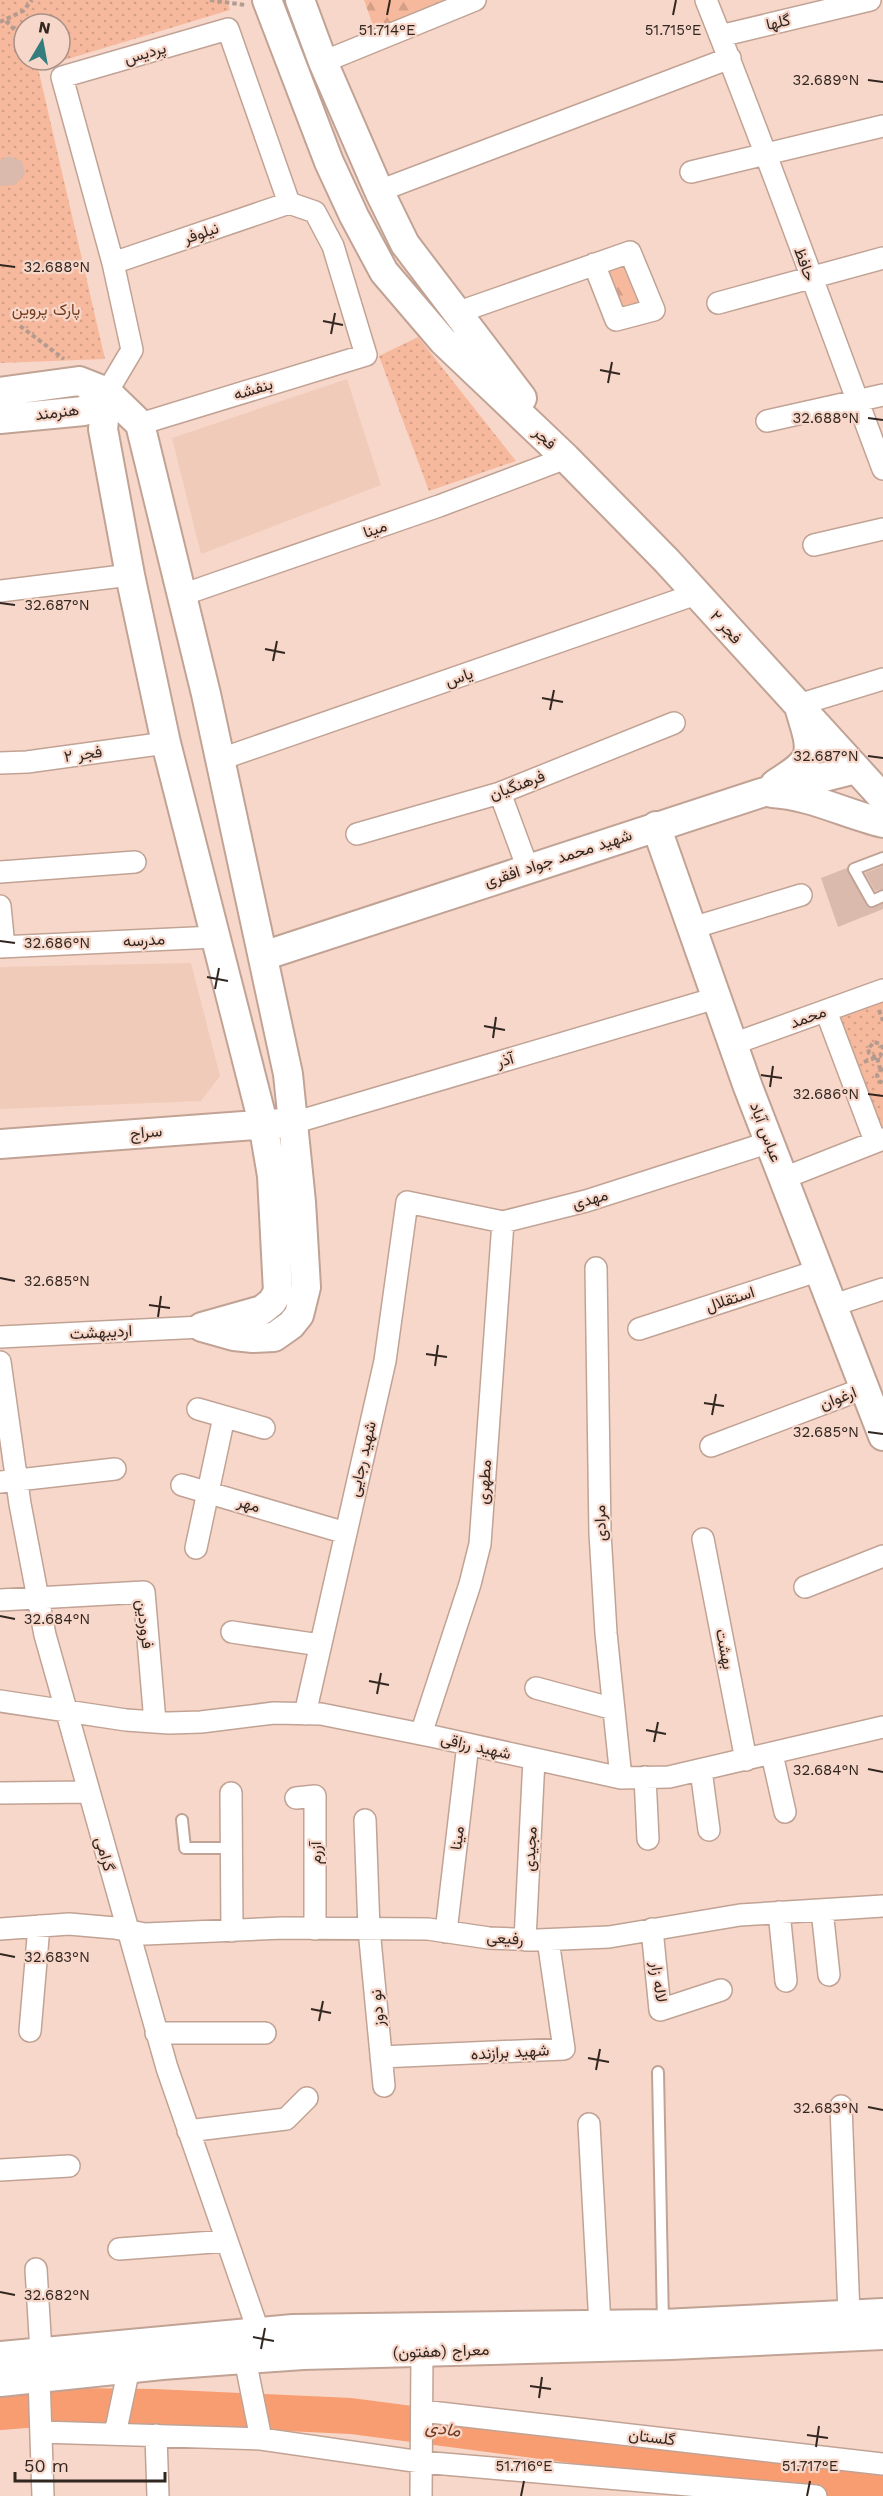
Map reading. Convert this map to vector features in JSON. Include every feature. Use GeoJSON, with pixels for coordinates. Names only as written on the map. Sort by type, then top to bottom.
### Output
{"type":"FeatureCollection","features":[{"type":"Feature","properties":{"kind":"street","name":"فجر"},"geometry":{"type":"LineString","coordinates":[[300,0],[379,192],[405,244],[459,312],[566,458]]}},
{"type":"Feature","properties":{"kind":"street"},"geometry":{"type":"LineString","coordinates":[[324,62],[475,0]]}},
{"type":"Feature","properties":{"kind":"street","name":"حافظ"},"geometry":{"type":"LineString","coordinates":[[706,0],[767,154],[810,278],[883,469]]}},
{"type":"Feature","properties":{"kind":"street","name":"گلها"},"geometry":{"type":"LineString","coordinates":[[720,36],[870,0]]}},
{"type":"Feature","properties":{"kind":"street","name":"فجر"},"geometry":{"type":"LineString","coordinates":[[269,4],[329,162],[384,272],[443,341],[566,458]]}},
{"type":"Feature","properties":{"kind":"street","name":"پردیس"},"geometry":{"type":"LineString","coordinates":[[113,263],[62,77],[228,29],[290,203]]}},
{"type":"Feature","properties":{"kind":"street"},"geometry":{"type":"LineString","coordinates":[[379,192],[730,58]]}},
{"type":"Feature","properties":{"kind":"street"},"geometry":{"type":"LineString","coordinates":[[692,172],[883,126]]}},
{"type":"Feature","properties":{"kind":"street","name":"نیلوفر"},"geometry":{"type":"LineString","coordinates":[[113,263],[290,203]]}},
{"type":"Feature","properties":{"kind":"street","name":"بنفشه"},"geometry":{"type":"LineString","coordinates":[[140,424],[366,355],[333,246],[315,212],[290,203]]}},
{"type":"Feature","properties":{"kind":"street"},"geometry":{"type":"LineString","coordinates":[[718,303],[883,258]]}},
{"type":"Feature","properties":{"kind":"street"},"geometry":{"type":"LineString","coordinates":[[113,263],[132,350],[107,392],[103,429],[130,575],[166,743],[262,1123],[272,1176],[278,1292],[272,1302],[262,1310],[202,1326]]}},
{"type":"Feature","properties":{"kind":"street"},"geometry":{"type":"LineString","coordinates":[[459,312],[594,264]]}},
{"type":"Feature","properties":{"kind":"street","name":"هنرمند"},"geometry":{"type":"LineString","coordinates":[[0,392],[79,381],[107,392],[84,411],[0,418]]}},
{"type":"Feature","properties":{"kind":"street"},"geometry":{"type":"LineString","coordinates":[[107,392],[140,424],[221,759],[288,1074],[293,1123],[306,1287],[299,1315],[291,1325],[274,1336],[253,1338],[234,1336],[202,1326]]}},
{"type":"Feature","properties":{"kind":"street"},"geometry":{"type":"LineString","coordinates":[[767,421],[883,395]]}},
{"type":"Feature","properties":{"kind":"street","name":"فجر ۲"},"geometry":{"type":"LineString","coordinates":[[566,458],[696,594],[883,798]]}},
{"type":"Feature","properties":{"kind":"street","name":"مینا"},"geometry":{"type":"LineString","coordinates":[[182,596],[439,506],[566,458]]}},
{"type":"Feature","properties":{"kind":"street"},"geometry":{"type":"LineString","coordinates":[[814,545],[883,529]]}},
{"type":"Feature","properties":{"kind":"street"},"geometry":{"type":"LineString","coordinates":[[0,591],[130,575]]}},
{"type":"Feature","properties":{"kind":"street","name":"یاس"},"geometry":{"type":"LineString","coordinates":[[221,759],[696,594]]}},
{"type":"Feature","properties":{"kind":"street"},"geometry":{"type":"LineString","coordinates":[[761,793],[797,770],[808,758],[810,746],[798,705],[883,679]]}},
{"type":"Feature","properties":{"kind":"street","name":"فرهنگیان"},"geometry":{"type":"LineString","coordinates":[[357,834],[500,793],[674,723]]}},
{"type":"Feature","properties":{"kind":"street","name":"فجر ۲"},"geometry":{"type":"LineString","coordinates":[[0,763],[27,762],[166,743]]}},
{"type":"Feature","properties":{"kind":"street","name":"شهید محمد جواد افقری"},"geometry":{"type":"LineString","coordinates":[[263,956],[656,826],[761,793],[856,769]]}},
{"type":"Feature","properties":{"kind":"street"},"geometry":{"type":"LineString","coordinates":[[500,793],[528,869]]}},
{"type":"Feature","properties":{"kind":"street"},"geometry":{"type":"LineString","coordinates":[[761,793],[791,795],[883,823]]}},
{"type":"Feature","properties":{"kind":"street","name":"عباس آباد"},"geometry":{"type":"LineString","coordinates":[[656,826],[733,1044],[876,1412]]}},
{"type":"Feature","properties":{"kind":"street"},"geometry":{"type":"LineString","coordinates":[[0,872],[135,862]]}},
{"type":"Feature","properties":{"kind":"street"},"geometry":{"type":"LineString","coordinates":[[692,928],[801,895]]}},
{"type":"Feature","properties":{"kind":"street"},"geometry":{"type":"LineString","coordinates":[[0,906],[2,947]]}},
{"type":"Feature","properties":{"kind":"street","name":"مدرسه"},"geometry":{"type":"LineString","coordinates":[[2,947],[215,937]]}},
{"type":"Feature","properties":{"kind":"street","name":"محمد"},"geometry":{"type":"LineString","coordinates":[[733,1044],[883,990]]}},
{"type":"Feature","properties":{"kind":"street","name":"آذر"},"geometry":{"type":"LineString","coordinates":[[293,1123],[716,998]]}},
{"type":"Feature","properties":{"kind":"street"},"geometry":{"type":"LineString","coordinates":[[784,1178],[879,1140],[826,1011]]}},
{"type":"Feature","properties":{"kind":"street","name":"سراج"},"geometry":{"type":"LineString","coordinates":[[0,1144],[262,1123],[293,1123]]}},
{"type":"Feature","properties":{"kind":"street","name":"مهدی"},"geometry":{"type":"LineString","coordinates":[[407,1202],[503,1221],[586,1201],[770,1142]]}},
{"type":"Feature","properties":{"kind":"street","name":"شهید رجایی"},"geometry":{"type":"LineString","coordinates":[[305,1714],[385,1360],[407,1202]]}},
{"type":"Feature","properties":{"kind":"street","name":"مطهری"},"geometry":{"type":"LineString","coordinates":[[421,1734],[470,1584],[480,1544],[503,1221]]}},
{"type":"Feature","properties":{"kind":"street","name":"مرادی"},"geometry":{"type":"LineString","coordinates":[[596,1268],[600,1533],[621,1778]]}},
{"type":"Feature","properties":{"kind":"street","name":"استقلال"},"geometry":{"type":"LineString","coordinates":[[639,1329],[820,1270]]}},
{"type":"Feature","properties":{"kind":"street"},"geometry":{"type":"LineString","coordinates":[[834,1305],[883,1288]]}},
{"type":"Feature","properties":{"kind":"street","name":"اردیبهشت"},"geometry":{"type":"LineString","coordinates":[[0,1337],[202,1326]]}},
{"type":"Feature","properties":{"kind":"street","name":"گرامی"},"geometry":{"type":"LineString","coordinates":[[0,1362],[8,1481],[65,1711],[156,2033],[259,2332]]}},
{"type":"Feature","properties":{"kind":"street"},"geometry":{"type":"LineString","coordinates":[[198,1409],[264,1428]]}},
{"type":"Feature","properties":{"kind":"street","name":"ارغوان"},"geometry":{"type":"LineString","coordinates":[[711,1446],[876,1412]]}},
{"type":"Feature","properties":{"kind":"street"},"geometry":{"type":"LineString","coordinates":[[196,1548],[224,1417]]}},
{"type":"Feature","properties":{"kind":"street"},"geometry":{"type":"LineString","coordinates":[[8,1481],[115,1469]]}},
{"type":"Feature","properties":{"kind":"street","name":"مهر"},"geometry":{"type":"LineString","coordinates":[[182,1485],[346,1533]]}},
{"type":"Feature","properties":{"kind":"street","name":"بهشت"},"geometry":{"type":"LineString","coordinates":[[703,1539],[746,1760]]}},
{"type":"Feature","properties":{"kind":"street"},"geometry":{"type":"LineString","coordinates":[[805,1587],[883,1556]]}},
{"type":"Feature","properties":{"kind":"street","name":"فروردین"},"geometry":{"type":"LineString","coordinates":[[38,1599],[144,1593],[154,1722]]}},
{"type":"Feature","properties":{"kind":"street"},"geometry":{"type":"LineString","coordinates":[[0,1600],[38,1599]]}},
{"type":"Feature","properties":{"kind":"street"},"geometry":{"type":"LineString","coordinates":[[232,1632],[321,1645]]}},
{"type":"Feature","properties":{"kind":"street"},"geometry":{"type":"LineString","coordinates":[[536,1688],[614,1709]]}},
{"type":"Feature","properties":{"kind":"street","name":"شهید رزاقی"},"geometry":{"type":"LineString","coordinates":[[0,1701],[154,1722],[201,1722],[274,1713],[321,1714],[468,1743],[621,1778],[669,1777],[883,1727]]}},
{"type":"Feature","properties":{"kind":"street","name":"مینا"},"geometry":{"type":"LineString","coordinates":[[446,1932],[468,1743]]}},
{"type":"Feature","properties":{"kind":"street"},"geometry":{"type":"LineString","coordinates":[[772,1754],[785,1812]]}},
{"type":"Feature","properties":{"kind":"street","name":"مجیدی"},"geometry":{"type":"LineString","coordinates":[[525,1940],[534,1759]]}},
{"type":"Feature","properties":{"kind":"street"},"geometry":{"type":"LineString","coordinates":[[701,1770],[709,1830]]}},
{"type":"Feature","properties":{"kind":"street"},"geometry":{"type":"LineString","coordinates":[[645,1777],[648,1839]]}},
{"type":"Feature","properties":{"kind":"street"},"geometry":{"type":"LineString","coordinates":[[0,1793],[88,1792]]}},
{"type":"Feature","properties":{"kind":"street"},"geometry":{"type":"LineString","coordinates":[[231,1793],[232,1931]]}},
{"type":"Feature","properties":{"kind":"street","name":"آزرم"},"geometry":{"type":"LineString","coordinates":[[296,1798],[315,1796],[315,1929]]}},
{"type":"Feature","properties":{"kind":"street","name":"نو دوز"},"geometry":{"type":"LineString","coordinates":[[365,1820],[369,1929],[384,2086]]}},
{"type":"Feature","properties":{"kind":"street","name":"رفیعی"},"geometry":{"type":"LineString","coordinates":[[0,1929],[69,1924],[145,1934],[369,1929],[548,1940],[609,1937],[740,1915],[883,1906]]}},
{"type":"Feature","properties":{"kind":"street"},"geometry":{"type":"LineString","coordinates":[[822,1910],[829,1975]]}},
{"type":"Feature","properties":{"kind":"street"},"geometry":{"type":"LineString","coordinates":[[779,1912],[786,1981]]}},
{"type":"Feature","properties":{"kind":"street"},"geometry":{"type":"LineString","coordinates":[[30,2031],[39,1926]]}},
{"type":"Feature","properties":{"kind":"street","name":"لاله زار"},"geometry":{"type":"LineString","coordinates":[[652,1929],[660,2010],[721,1990]]}},
{"type":"Feature","properties":{"kind":"street","name":"شهید برازنده"},"geometry":{"type":"LineString","coordinates":[[381,2057],[564,2049],[548,1940]]}},
{"type":"Feature","properties":{"kind":"street"},"geometry":{"type":"LineString","coordinates":[[156,2033],[265,2033]]}},
{"type":"Feature","properties":{"kind":"street"},"geometry":{"type":"LineString","coordinates":[[189,2131],[286,2119],[307,2098]]}},
{"type":"Feature","properties":{"kind":"street"},"geometry":{"type":"LineString","coordinates":[[841,2106],[849,2314]]}},
{"type":"Feature","properties":{"kind":"street"},"geometry":{"type":"LineString","coordinates":[[589,2124],[600,2325]]}},
{"type":"Feature","properties":{"kind":"street"},"geometry":{"type":"LineString","coordinates":[[0,2170],[69,2166]]}},
{"type":"Feature","properties":{"kind":"street"},"geometry":{"type":"LineString","coordinates":[[119,2249],[227,2241]]}},
{"type":"Feature","properties":{"kind":"street"},"geometry":{"type":"LineString","coordinates":[[36,2269],[43,2496]]}},
{"type":"Feature","properties":{"kind":"street","name":"معراج (هفتون)"},"geometry":{"type":"LineString","coordinates":[[0,2382],[40,2364],[259,2332],[305,2329],[663,2324],[883,2313]]}},
{"type":"Feature","properties":{"kind":"street","name":"معراج (هفتون)"},"geometry":{"type":"LineString","coordinates":[[0,2356],[40,2364],[129,2368],[422,2351],[671,2345],[883,2335]]}},
{"type":"Feature","properties":{"kind":"street"},"geometry":{"type":"LineString","coordinates":[[421,2496],[422,2351]]}},
{"type":"Feature","properties":{"kind":"street"},"geometry":{"type":"LineString","coordinates":[[245,2360],[261,2439]]}},
{"type":"Feature","properties":{"kind":"street"},"geometry":{"type":"LineString","coordinates":[[115,2434],[129,2368]]}},
{"type":"Feature","properties":{"kind":"street","name":"گلستان"},"geometry":{"type":"LineString","coordinates":[[422,2410],[883,2464]]}},
{"type":"Feature","properties":{"kind":"street"},"geometry":{"type":"LineString","coordinates":[[40,2432],[261,2439],[421,2462],[816,2496]]}},
{"type":"Feature","properties":{"kind":"street"},"geometry":{"type":"LineString","coordinates":[[156,2435],[158,2496]]}},
{"type":"Feature","properties":{"kind":"lane"},"geometry":{"type":"LineString","coordinates":[[883,858],[854,869],[872,901],[883,896]]}},
{"type":"Feature","properties":{"kind":"lane"},"geometry":{"type":"LineString","coordinates":[[182,1820],[185,1848],[231,1848]]}},
{"type":"Feature","properties":{"kind":"lane"},"geometry":{"type":"LineString","coordinates":[[658,2072],[663,2324]]}},
{"type":"Feature","properties":{"kind":"path"},"geometry":{"type":"LineString","coordinates":[[0,22],[23,11],[32,0]]}},
{"type":"Feature","properties":{"kind":"path"},"geometry":{"type":"LineString","coordinates":[[210,0],[269,4]]}},
{"type":"Feature","properties":{"kind":"path"},"geometry":{"type":"LineString","coordinates":[[6,21],[12,27]]}},
{"type":"Feature","properties":{"kind":"path"},"geometry":{"type":"LineString","coordinates":[[877,1057],[882,1046],[874,1042],[868,1046],[869,1053],[877,1057],[882,1068],[877,1077],[883,1083]]}},
{"type":"Feature","properties":{"kind":"shaded area"},"geometry":{"type":"Polygon","coordinates":[[[347,379],[381,485],[201,554],[172,438],[347,379]]]}},
{"type":"Feature","properties":{"kind":"shaded area"},"geometry":{"type":"Polygon","coordinates":[[[191,963],[220,1076],[201,1101],[0,1109],[0,967],[191,963]]]}},
{"type":"Feature","properties":{"kind":"green space","name":"پارک پروین"},"geometry":{"type":"Polygon","coordinates":[[[0,0],[227,0],[230,10],[72,58],[72,12],[12,12],[12,72],[39,72],[105,359],[0,363],[0,0]]]}},
{"type":"Feature","properties":{"kind":"green space"},"geometry":{"type":"Polygon","coordinates":[[[364,0],[447,0],[375,31],[364,0]]]}},
{"type":"Feature","properties":{"kind":"green space"},"geometry":{"type":"Polygon","coordinates":[[[628,260],[646,304],[620,312],[600,267],[628,260]]]}},
{"type":"Feature","properties":{"kind":"green space"},"geometry":{"type":"Polygon","coordinates":[[[418,337],[516,461],[429,491],[379,356],[418,337]]]}},
{"type":"Feature","properties":{"kind":"green space"},"geometry":{"type":"Polygon","coordinates":[[[883,1001],[883,1131],[878,1132],[839,1017],[883,1001]]]}},
{"type":"Feature","properties":{"kind":"building"},"geometry":{"type":"Polygon","coordinates":[[[9,156],[22,161],[25,174],[15,185],[0,186],[0,160],[9,156]]]}},
{"type":"Feature","properties":{"kind":"building"},"geometry":{"type":"Polygon","coordinates":[[[883,866],[883,889],[875,891],[865,873],[883,866]]]}},
{"type":"Feature","properties":{"kind":"building"},"geometry":{"type":"Polygon","coordinates":[[[847,868],[866,905],[872,908],[883,904],[883,909],[838,927],[821,878],[847,868]]]}},
{"type":"Feature","properties":{"kind":"waterway","name":"مادی"},"geometry":{"type":"LineString","coordinates":[[0,2412],[75,2406],[154,2407],[351,2416],[883,2486]]}}]}
